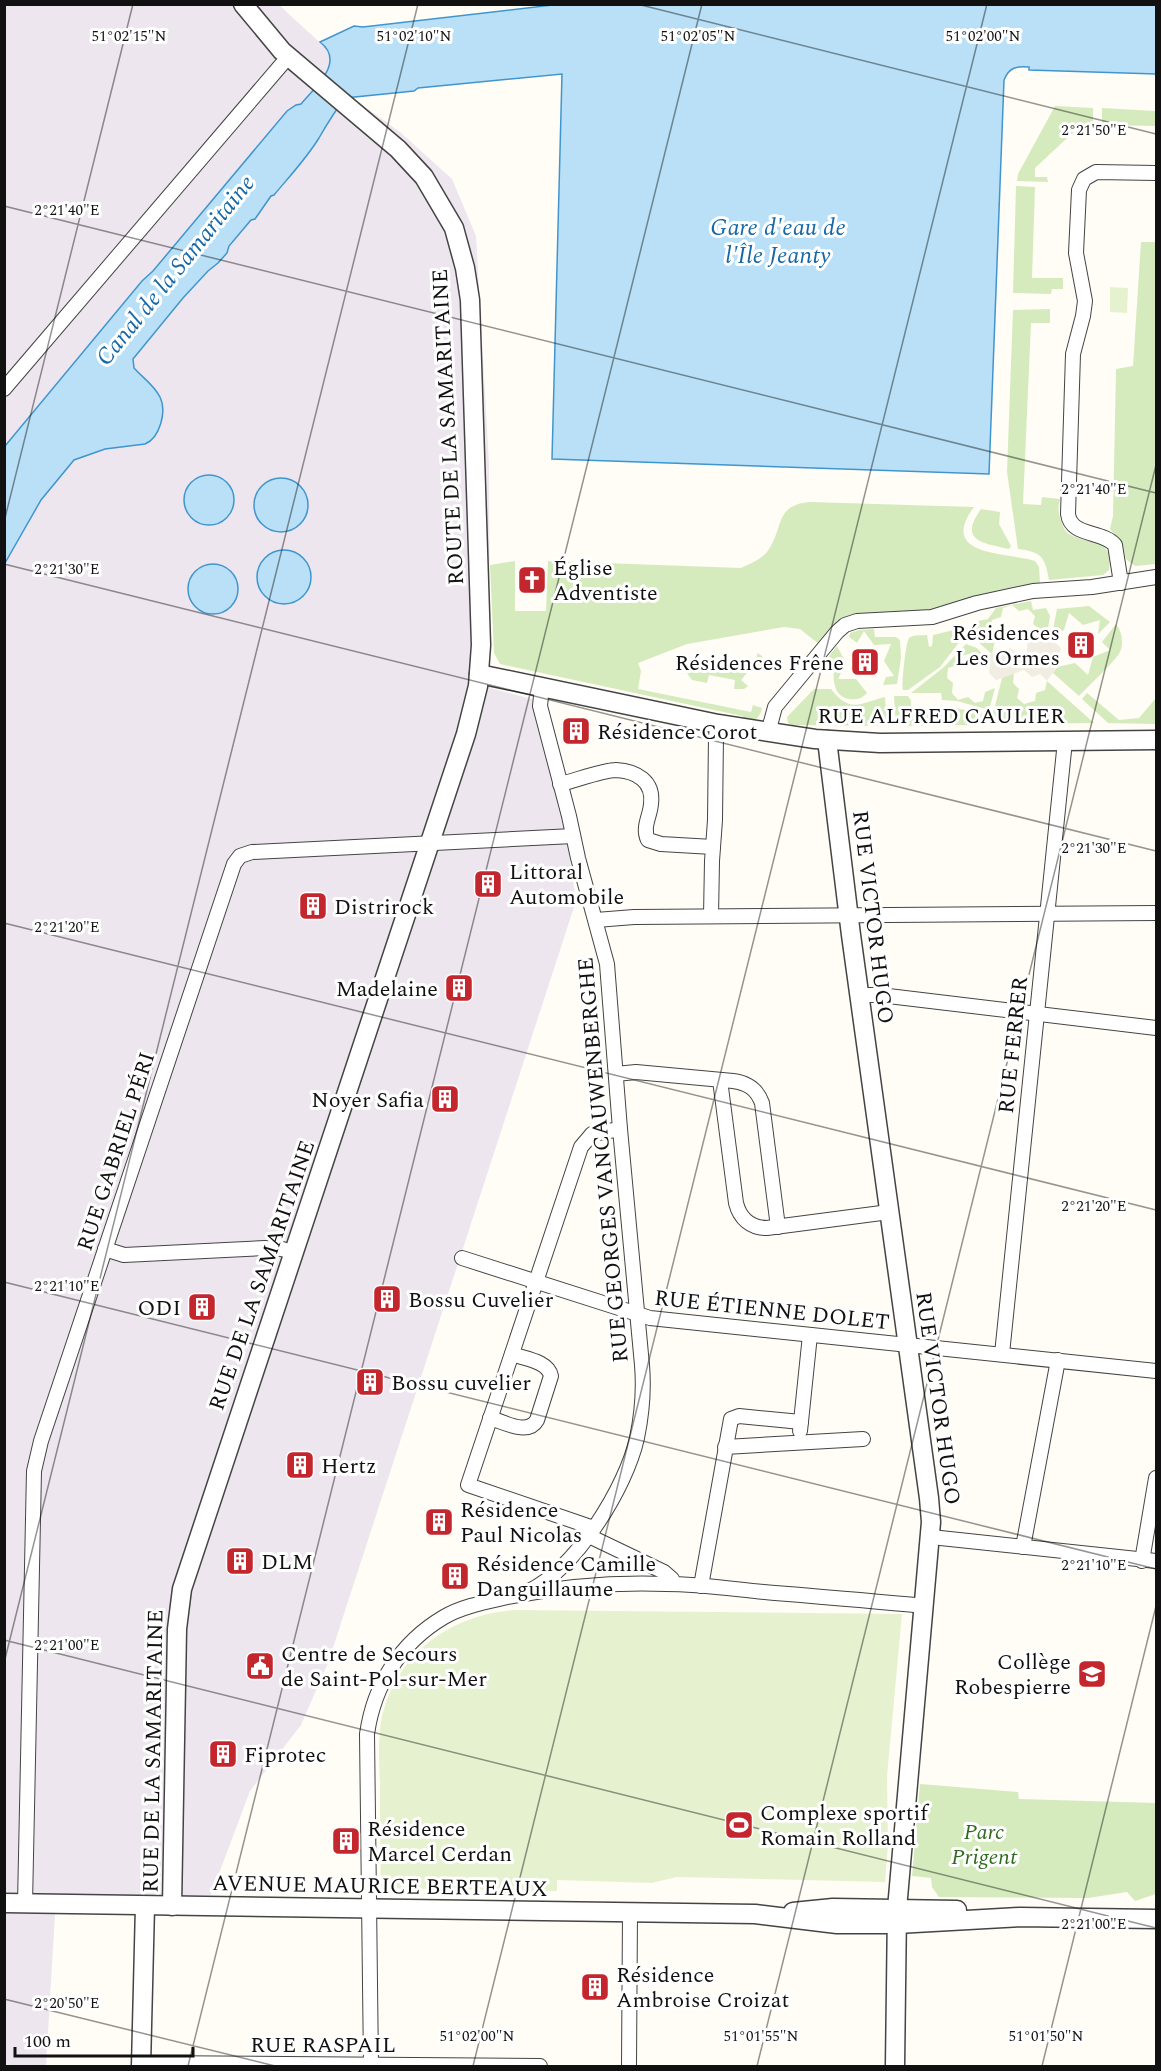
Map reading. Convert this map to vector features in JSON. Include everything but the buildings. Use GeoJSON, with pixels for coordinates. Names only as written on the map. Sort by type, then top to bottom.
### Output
{"type":"FeatureCollection","features":[{"type":"Feature","properties":{"kind":"street"},"geometry":{"type":"LineString","coordinates":[[4,389],[288,57],[243,4]]}},
{"type":"Feature","properties":{"kind":"street","name":"ROUTE DE LA SAMARITAINE"},"geometry":{"type":"LineString","coordinates":[[288,57],[405,155],[429,183],[454,228],[465,268],[470,310],[481,635],[479,674]]}},
{"type":"Feature","properties":{"kind":"street"},"geometry":{"type":"LineString","coordinates":[[1121,582],[1114,545],[1101,535],[1076,528],[1070,523],[1068,514],[1073,354],[1085,301],[1076,253],[1079,195],[1084,179],[1096,172],[1156,173]]}},
{"type":"Feature","properties":{"kind":"street"},"geometry":{"type":"LineString","coordinates":[[768,733],[775,707],[837,632],[849,623],[861,620],[928,617],[977,603],[1033,591],[1092,587],[1156,577]]}},
{"type":"Feature","properties":{"kind":"street","name":"RUE ALFRED CAULIER"},"geometry":{"type":"LineString","coordinates":[[479,674],[718,724],[827,740],[880,743],[1156,740]]}},
{"type":"Feature","properties":{"kind":"street","name":"RUE DE LA SAMARITAINE"},"geometry":{"type":"LineString","coordinates":[[172,1906],[177,1641],[180,1598],[470,722],[479,674]]}},
{"type":"Feature","properties":{"kind":"street","name":"RUE GEORGES VANCAUWENBERGHE"},"geometry":{"type":"LineString","coordinates":[[523,1594],[553,1576],[576,1554],[624,1476],[637,1438],[643,1384],[607,963],[540,706],[542,687]]}},
{"type":"Feature","properties":{"kind":"street"},"geometry":{"type":"LineString","coordinates":[[711,916],[718,724]]}},
{"type":"Feature","properties":{"kind":"street","name":"RUE VICTOR HUGO"},"geometry":{"type":"LineString","coordinates":[[827,740],[859,995],[929,1498],[931,1537],[897,1917],[896,2067]]}},
{"type":"Feature","properties":{"kind":"street","name":"RUE FERRER"},"geometry":{"type":"LineString","coordinates":[[1002,1354],[1065,741]]}},
{"type":"Feature","properties":{"kind":"street"},"geometry":{"type":"LineString","coordinates":[[560,784],[614,770],[639,776],[647,782],[652,796],[645,828],[648,840],[661,844],[713,847]]}},
{"type":"Feature","properties":{"kind":"street","name":"RUE GABRIEL PÉRI"},"geometry":{"type":"LineString","coordinates":[[25,1904],[33,1478],[41,1441],[231,870],[238,858],[252,852],[573,836]]}},
{"type":"Feature","properties":{"kind":"street"},"geometry":{"type":"LineString","coordinates":[[596,920],[711,916],[1156,913]]}},
{"type":"Feature","properties":{"kind":"street"},"geometry":{"type":"LineString","coordinates":[[859,995],[880,995],[1156,1028]]}},
{"type":"Feature","properties":{"kind":"street"},"geometry":{"type":"LineString","coordinates":[[616,1074],[636,1072],[720,1080],[746,1084],[754,1089],[760,1099],[778,1227]]}},
{"type":"Feature","properties":{"kind":"street"},"geometry":{"type":"LineString","coordinates":[[720,1080],[737,1208],[741,1216],[752,1225],[762,1228],[778,1227],[889,1212]]}},
{"type":"Feature","properties":{"kind":"street"},"geometry":{"type":"LineString","coordinates":[[620,1129],[595,1132],[583,1144],[468,1485],[591,1532],[664,1572],[672,1580],[669,1584]]}},
{"type":"Feature","properties":{"kind":"street"},"geometry":{"type":"LineString","coordinates":[[105,1249],[124,1255],[265,1248],[282,1249],[295,1253]]}},
{"type":"Feature","properties":{"kind":"street","name":"RUE ÉTIENNE DOLET"},"geometry":{"type":"LineString","coordinates":[[462,1258],[638,1315],[657,1319],[1156,1371]]}},
{"type":"Feature","properties":{"kind":"street"},"geometry":{"type":"LineString","coordinates":[[799,1442],[810,1335]]}},
{"type":"Feature","properties":{"kind":"street"},"geometry":{"type":"LineString","coordinates":[[490,1418],[526,1428],[533,1426],[537,1420],[551,1376],[550,1372],[544,1365],[512,1354]]}},
{"type":"Feature","properties":{"kind":"street"},"geometry":{"type":"LineString","coordinates":[[1023,1547],[1058,1360]]}},
{"type":"Feature","properties":{"kind":"street"},"geometry":{"type":"LineString","coordinates":[[701,1586],[731,1419],[736,1416],[801,1422]]}},
{"type":"Feature","properties":{"kind":"street"},"geometry":{"type":"LineString","coordinates":[[725,1447],[863,1438]]}},
{"type":"Feature","properties":{"kind":"street"},"geometry":{"type":"LineString","coordinates":[[1142,1561],[1156,1478]]}},
{"type":"Feature","properties":{"kind":"street"},"geometry":{"type":"LineString","coordinates":[[931,1537],[1156,1561]]}},
{"type":"Feature","properties":{"kind":"street"},"geometry":{"type":"LineString","coordinates":[[371,2066],[367,1734],[381,1684],[408,1645],[422,1633],[444,1617],[480,1603],[523,1594],[585,1587],[669,1584],[924,1606]]}},
{"type":"Feature","properties":{"kind":"street","name":"AVENUE MAURICE BERTEAUX"},"geometry":{"type":"LineString","coordinates":[[4,1903],[755,1914],[828,1908],[897,1917],[970,1910],[1020,1917],[1156,1919]]}},
{"type":"Feature","properties":{"kind":"street"},"geometry":{"type":"LineString","coordinates":[[141,2065],[145,1906]]}},
{"type":"Feature","properties":{"kind":"street"},"geometry":{"type":"LineString","coordinates":[[629,2067],[630,1912]]}},
{"type":"Feature","properties":{"kind":"street","name":"RUE RASPAIL"},"geometry":{"type":"LineString","coordinates":[[141,2065],[540,2067]]}},
{"type":"Feature","properties":{"kind":"shaded area"},"geometry":{"type":"Polygon","coordinates":[[[5,5],[279,5],[327,49],[331,62],[323,77],[400,132],[452,179],[476,236],[489,463],[490,688],[547,703],[576,901],[328,1663],[301,1725],[250,1791],[211,1895],[56,1898],[46,2066],[5,2066],[5,5]]]}},
{"type":"Feature","properties":{"kind":"shaded area"},"geometry":{"type":"Polygon","coordinates":[[[1048,636],[1061,648],[1057,667],[1047,681],[1040,674],[1032,677],[1024,670],[996,680],[989,673],[990,663],[984,656],[1011,648],[1017,654],[1027,652],[1027,643],[1048,636]]]}},
{"type":"Feature","properties":{"kind":"green space"},"geometry":{"type":"Polygon","coordinates":[[[1055,106],[1093,108],[1093,125],[1081,125],[1035,168],[1035,177],[1047,177],[1048,182],[1017,181],[1018,174],[1055,106]]]}},
{"type":"Feature","properties":{"kind":"green space"},"geometry":{"type":"Polygon","coordinates":[[[1102,108],[1156,111],[1156,126],[1102,125],[1102,108]]]}},
{"type":"Feature","properties":{"kind":"green space"},"geometry":{"type":"Polygon","coordinates":[[[1016,186],[1035,187],[1032,278],[1063,278],[1063,289],[1052,289],[1051,294],[1013,293],[1016,186]]]}},
{"type":"Feature","properties":{"kind":"green space"},"geometry":{"type":"Polygon","coordinates":[[[1141,242],[1156,242],[1156,564],[1135,566],[1126,559],[1123,546],[1110,529],[1113,516],[1116,369],[1133,366],[1141,242]]]}},
{"type":"Feature","properties":{"kind":"green space"},"geometry":{"type":"Polygon","coordinates":[[[1110,287],[1128,288],[1127,313],[1110,312],[1110,287]]]}},
{"type":"Feature","properties":{"kind":"green space"},"geometry":{"type":"Polygon","coordinates":[[[1050,309],[1050,323],[1031,323],[1023,504],[1041,505],[1042,497],[1060,499],[1059,515],[1067,533],[1098,544],[1108,552],[1109,570],[1103,575],[1049,580],[1041,557],[1018,549],[1007,472],[1013,310],[1050,309]]]}},
{"type":"Feature","properties":{"kind":"green space"},"geometry":{"type":"Polygon","coordinates":[[[810,502],[974,507],[965,523],[964,535],[970,544],[994,553],[1035,561],[1039,567],[1040,583],[939,610],[863,614],[820,645],[800,629],[784,627],[687,644],[638,663],[641,671],[638,689],[751,712],[753,705],[762,708],[757,718],[752,721],[742,716],[500,664],[494,653],[490,565],[515,561],[515,611],[546,611],[548,561],[741,568],[764,555],[774,540],[782,518],[791,507],[810,502]]]}},
{"type":"Feature","properties":{"kind":"green space"},"geometry":{"type":"Polygon","coordinates":[[[981,509],[1000,512],[999,524],[1011,546],[1009,549],[990,545],[977,539],[973,534],[972,528],[981,509]]]}},
{"type":"Feature","properties":{"kind":"green space"},"geometry":{"type":"Polygon","coordinates":[[[1031,601],[1033,610],[1046,608],[1050,616],[1047,635],[1033,624],[1035,616],[1028,609],[1019,611],[1012,605],[1003,608],[1001,617],[992,620],[991,630],[996,636],[992,654],[968,631],[973,623],[988,619],[996,608],[1031,601]]]}},
{"type":"Feature","properties":{"kind":"green space"},"geometry":{"type":"Polygon","coordinates":[[[1089,606],[1110,622],[1098,634],[1100,620],[1083,625],[1069,613],[1064,630],[1052,635],[1057,609],[1089,606]]]}},
{"type":"Feature","properties":{"kind":"green space"},"geometry":{"type":"Polygon","coordinates":[[[1116,624],[1122,638],[1120,652],[1079,696],[1053,673],[1057,667],[1075,663],[1088,675],[1093,657],[1110,650],[1102,642],[1116,624]]]}},
{"type":"Feature","properties":{"kind":"green space"},"geometry":{"type":"Polygon","coordinates":[[[874,629],[875,637],[896,637],[900,640],[901,658],[897,684],[883,685],[886,677],[894,676],[884,661],[891,644],[874,645],[864,631],[857,643],[849,637],[850,633],[859,630],[874,629]]]}},
{"type":"Feature","properties":{"kind":"green space"},"geometry":{"type":"Polygon","coordinates":[[[958,629],[964,636],[940,667],[908,690],[903,690],[904,663],[909,638],[927,635],[929,647],[932,646],[933,635],[958,629]]]}},
{"type":"Feature","properties":{"kind":"green space"},"geometry":{"type":"Polygon","coordinates":[[[966,644],[977,648],[984,656],[975,659],[969,654],[959,656],[958,665],[948,668],[947,678],[953,683],[952,693],[958,700],[968,697],[975,703],[983,701],[985,692],[995,688],[989,710],[957,701],[942,700],[941,693],[911,693],[944,667],[966,644]]]}},
{"type":"Feature","properties":{"kind":"green space"},"geometry":{"type":"Polygon","coordinates":[[[837,646],[846,663],[838,679],[856,679],[867,693],[861,698],[849,699],[837,691],[834,666],[826,660],[837,646]]]}},
{"type":"Feature","properties":{"kind":"green space"},"geometry":{"type":"Polygon","coordinates":[[[757,653],[762,656],[764,662],[759,671],[753,666],[741,680],[748,686],[744,689],[734,689],[735,680],[709,675],[707,683],[692,680],[687,673],[687,669],[693,662],[696,673],[757,662],[757,653]]]}},
{"type":"Feature","properties":{"kind":"green space"},"geometry":{"type":"Polygon","coordinates":[[[1014,673],[1013,683],[1019,689],[1017,698],[1024,704],[1035,701],[1036,693],[1045,690],[1047,681],[1094,723],[896,726],[894,696],[908,696],[911,701],[911,714],[945,713],[946,706],[988,715],[994,710],[1002,678],[1014,673]]]}},
{"type":"Feature","properties":{"kind":"green space"},"geometry":{"type":"Polygon","coordinates":[[[814,689],[831,689],[844,702],[856,705],[885,697],[887,726],[792,725],[788,723],[787,717],[814,689]]]}},
{"type":"Feature","properties":{"kind":"green space"},"geometry":{"type":"Polygon","coordinates":[[[1087,693],[1119,720],[1139,718],[1156,698],[1156,724],[1108,723],[1082,699],[1087,693]]]}},
{"type":"Feature","properties":{"kind":"green space"},"geometry":{"type":"Polygon","coordinates":[[[515,1610],[902,1614],[887,1776],[888,1845],[885,1882],[676,1877],[652,1883],[557,1880],[557,1891],[381,1888],[379,1745],[381,1722],[388,1698],[398,1677],[428,1642],[447,1630],[491,1613],[515,1610]]]}},
{"type":"Feature","properties":{"kind":"green space","name":"Parc Prigent"},"geometry":{"type":"Polygon","coordinates":[[[920,1784],[1018,1792],[1019,1799],[1156,1803],[1156,1894],[1135,1901],[1127,1892],[1088,1898],[939,1897],[932,1887],[931,1878],[912,1876],[920,1784]]]}},
{"type":"Feature","properties":{"kind":"water","name":"Gare d'eau de l'Île Jeanty"},"geometry":{"type":"Polygon","coordinates":[[[561,4],[1156,5],[1156,74],[1029,70],[1029,67],[1021,67],[1011,70],[1004,80],[989,474],[552,459],[562,74],[418,88],[414,91],[345,98],[297,168],[271,196],[255,219],[251,220],[229,246],[227,253],[183,298],[133,359],[134,368],[155,389],[162,403],[161,424],[155,436],[145,444],[105,449],[74,460],[41,500],[5,563],[5,446],[287,111],[301,104],[320,82],[329,66],[330,58],[320,42],[354,26],[363,27],[561,4]]]}},
{"type":"Feature","properties":{"kind":"water"},"geometry":{"type":"Polygon","coordinates":[[[204,475],[214,475],[227,482],[234,495],[234,505],[227,518],[214,525],[204,525],[195,521],[188,514],[184,505],[184,495],[188,486],[195,479],[204,475]]]}},
{"type":"Feature","properties":{"kind":"water"},"geometry":{"type":"Polygon","coordinates":[[[281,478],[291,480],[300,486],[306,495],[308,505],[306,515],[300,524],[291,530],[281,532],[271,530],[262,524],[256,515],[254,505],[256,495],[262,486],[271,480],[281,478]]]}},
{"type":"Feature","properties":{"kind":"water"},"geometry":{"type":"Polygon","coordinates":[[[284,550],[294,552],[303,558],[309,567],[311,577],[309,587],[303,596],[294,602],[284,604],[274,602],[265,596],[259,587],[257,577],[259,567],[265,558],[274,552],[284,550]]]}},
{"type":"Feature","properties":{"kind":"water"},"geometry":{"type":"Polygon","coordinates":[[[213,564],[231,571],[238,589],[231,607],[213,614],[195,607],[188,589],[195,571],[213,564]]]}},
{"type":"Feature","properties":{"kind":"place","name":"Église Adventiste"},"geometry":{"type":"Point","coordinates":[532,580]}},
{"type":"Feature","properties":{"kind":"place","name":"Résidences Les Ormes"},"geometry":{"type":"Point","coordinates":[1081,645]}},
{"type":"Feature","properties":{"kind":"place","name":"Résidences Frêne"},"geometry":{"type":"Point","coordinates":[865,662]}},
{"type":"Feature","properties":{"kind":"place","name":"Résidence Corot"},"geometry":{"type":"Point","coordinates":[576,731]}},
{"type":"Feature","properties":{"kind":"place","name":"Littoral Automobile"},"geometry":{"type":"Point","coordinates":[488,884]}},
{"type":"Feature","properties":{"kind":"place","name":"Distrirock"},"geometry":{"type":"Point","coordinates":[313,906]}},
{"type":"Feature","properties":{"kind":"place","name":"Madelaine"},"geometry":{"type":"Point","coordinates":[459,988]}},
{"type":"Feature","properties":{"kind":"place","name":"Noyer Safia"},"geometry":{"type":"Point","coordinates":[445,1099]}},
{"type":"Feature","properties":{"kind":"place","name":"Bossu Cuvelier"},"geometry":{"type":"Point","coordinates":[387,1299]}},
{"type":"Feature","properties":{"kind":"place","name":"ODI"},"geometry":{"type":"Point","coordinates":[202,1307]}},
{"type":"Feature","properties":{"kind":"place","name":"Bossu cuvelier"},"geometry":{"type":"Point","coordinates":[370,1382]}},
{"type":"Feature","properties":{"kind":"place","name":"Hertz"},"geometry":{"type":"Point","coordinates":[300,1465]}},
{"type":"Feature","properties":{"kind":"place","name":"Résidence Paul Nicolas"},"geometry":{"type":"Point","coordinates":[439,1522]}},
{"type":"Feature","properties":{"kind":"place","name":"DLM"},"geometry":{"type":"Point","coordinates":[240,1561]}},
{"type":"Feature","properties":{"kind":"place","name":"Résidence Camille Danguillaume"},"geometry":{"type":"Point","coordinates":[455,1576]}},
{"type":"Feature","properties":{"kind":"place","name":"Centre de Secours de Saint-Pol-sur-Mer"},"geometry":{"type":"Point","coordinates":[260,1666]}},
{"type":"Feature","properties":{"kind":"place","name":"Collège Robespierre"},"geometry":{"type":"Point","coordinates":[1092,1674]}},
{"type":"Feature","properties":{"kind":"place","name":"Fiprotec"},"geometry":{"type":"Point","coordinates":[223,1754]}},
{"type":"Feature","properties":{"kind":"place","name":"Complexe sportif Romain Rolland"},"geometry":{"type":"Point","coordinates":[739,1825]}},
{"type":"Feature","properties":{"kind":"place","name":"Résidence Marcel Cerdan"},"geometry":{"type":"Point","coordinates":[346,1841]}},
{"type":"Feature","properties":{"kind":"place","name":"Résidence Ambroise Croizat"},"geometry":{"type":"Point","coordinates":[595,1987]}},
{"type":"Feature","properties":{"kind":"water label","name":"Canal de la Samaritaine"},"geometry":{"type":"Point","coordinates":[175,270]}}]}
